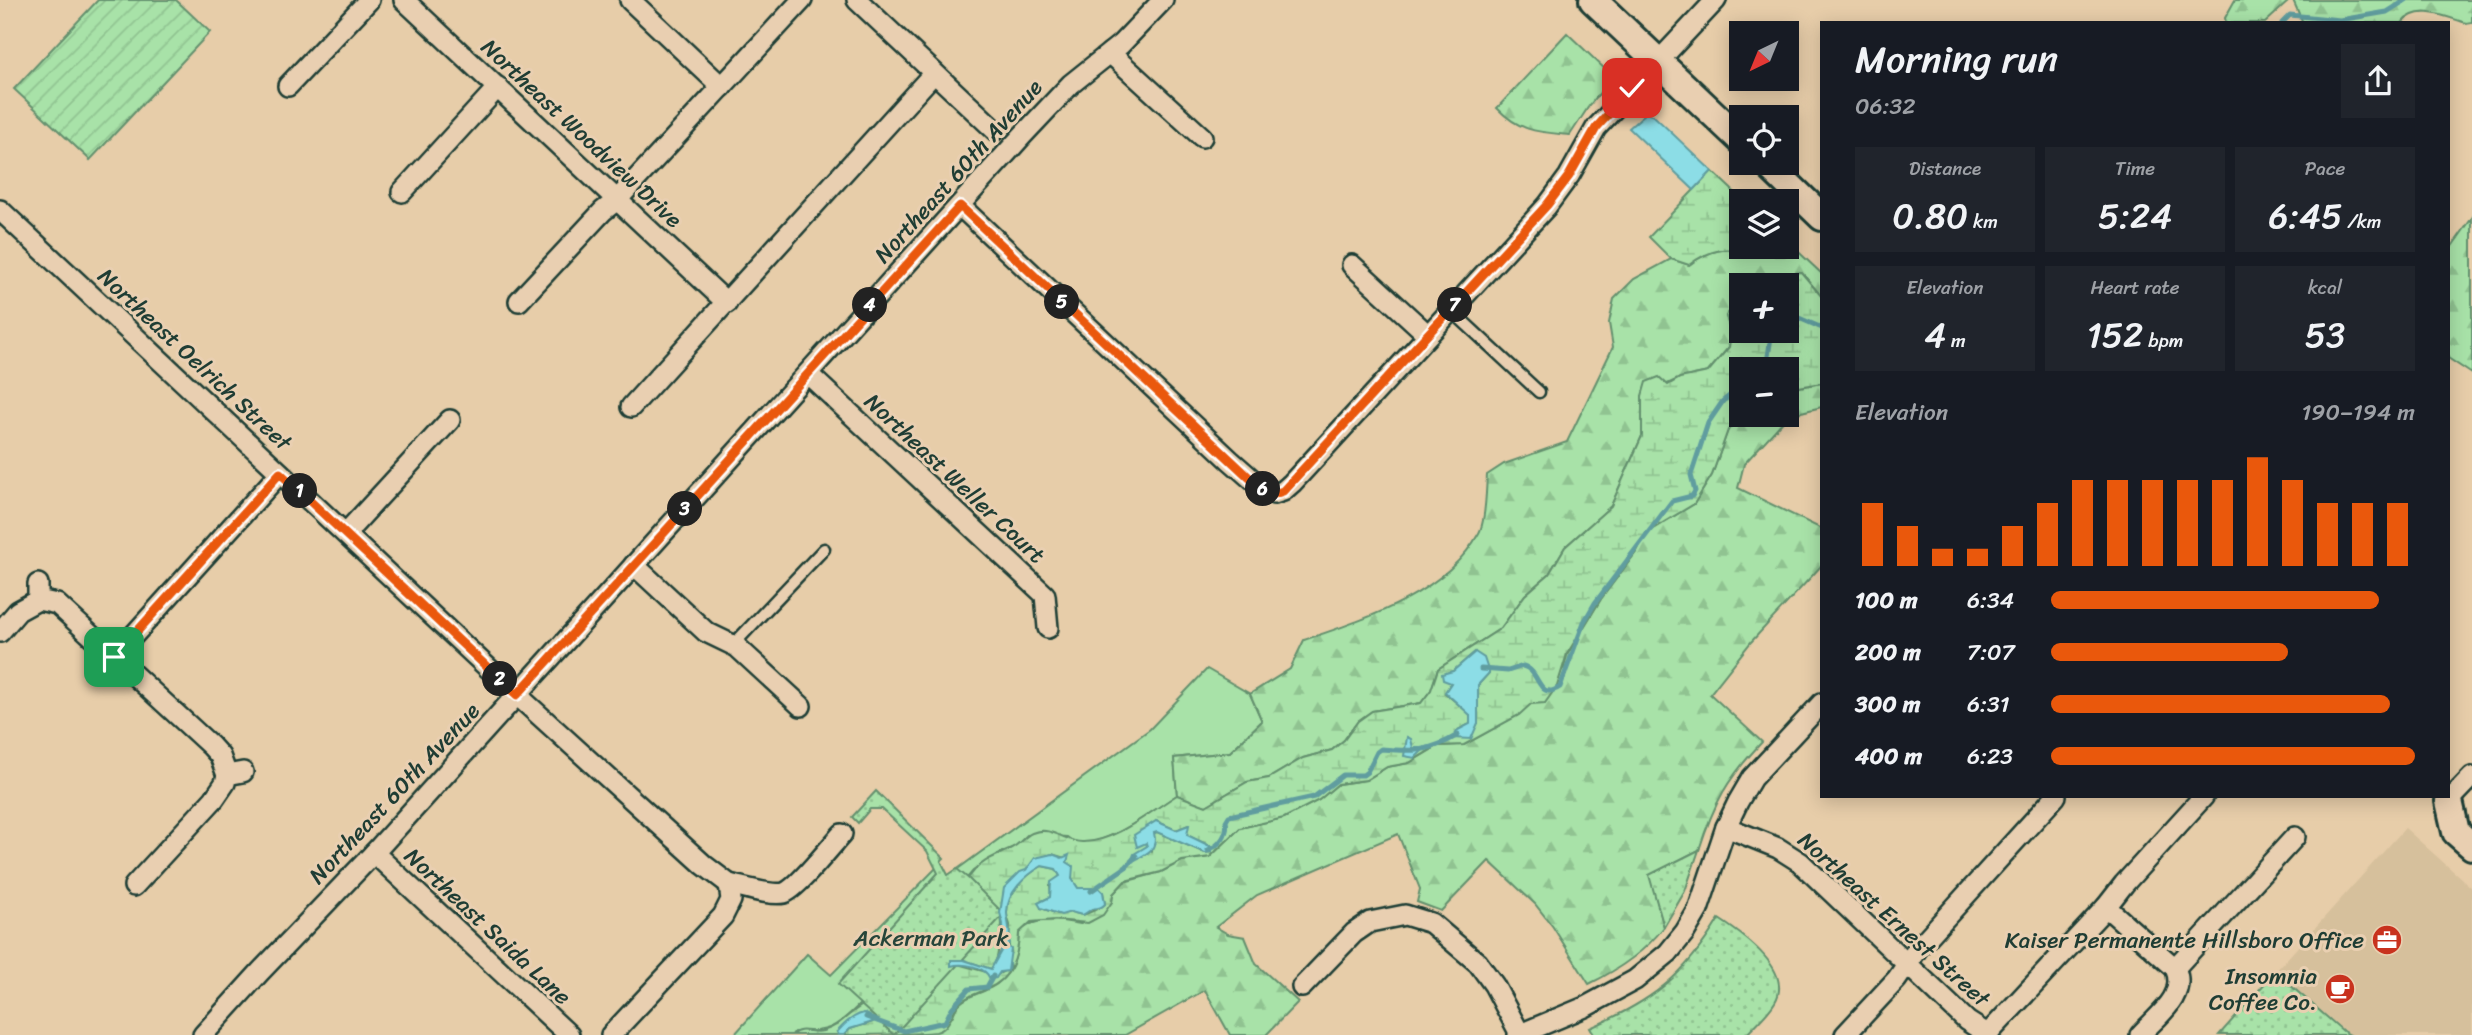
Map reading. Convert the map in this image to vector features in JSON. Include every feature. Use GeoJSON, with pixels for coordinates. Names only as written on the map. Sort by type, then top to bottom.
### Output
{"type":"FeatureCollection","features":[{"type":"Feature","properties":{"kind":"main road"},"geometry":{"type":"LineString","coordinates":[[1593,0],[1729,128]]}},
{"type":"Feature","properties":{"kind":"main road"},"geometry":{"type":"LineString","coordinates":[[1778,175],[1820,215]]}},
{"type":"Feature","properties":{"kind":"main road"},"geometry":{"type":"LineString","coordinates":[[2455,802],[2456,832],[2472,846]]}},
{"type":"Feature","properties":{"kind":"street"},"geometry":{"type":"LineString","coordinates":[[288,86],[369,0]]}},
{"type":"Feature","properties":{"kind":"street"},"geometry":{"type":"LineString","coordinates":[[630,0],[722,86]]}},
{"type":"Feature","properties":{"kind":"street"},"geometry":{"type":"LineString","coordinates":[[519,301],[603,211],[617,200],[802,0]]}},
{"type":"Feature","properties":{"kind":"street"},"geometry":{"type":"LineString","coordinates":[[857,0],[995,130]]}},
{"type":"Feature","properties":{"kind":"street","name":"Northeast 60th Avenue"},"geometry":{"type":"LineString","coordinates":[[204,1035],[374,853],[1012,147],[1071,84],[1110,53],[1163,0]]}},
{"type":"Feature","properties":{"kind":"street"},"geometry":{"type":"LineString","coordinates":[[960,206],[1254,482],[1274,494],[1283,491],[1292,483],[1547,205],[1569,176],[1596,128],[1716,0]]}},
{"type":"Feature","properties":{"kind":"street","name":"Northeast Woodview Drive"},"geometry":{"type":"LineString","coordinates":[[406,1],[727,303]]}},
{"type":"Feature","properties":{"kind":"street"},"geometry":{"type":"LineString","coordinates":[[1110,53],[1202,137]]}},
{"type":"Feature","properties":{"kind":"street"},"geometry":{"type":"LineString","coordinates":[[631,407],[934,73]]}},
{"type":"Feature","properties":{"kind":"street"},"geometry":{"type":"LineString","coordinates":[[402,192],[498,87]]}},
{"type":"Feature","properties":{"kind":"street","name":"Northeast Oelrich Street"},"geometry":{"type":"LineString","coordinates":[[0,209],[517,695],[704,866],[729,884]]}},
{"type":"Feature","properties":{"kind":"street"},"geometry":{"type":"LineString","coordinates":[[1352,265],[1427,334]]}},
{"type":"Feature","properties":{"kind":"street","name":"Northeast Weller Court"},"geometry":{"type":"LineString","coordinates":[[808,374],[1045,595],[1048,628]]}},
{"type":"Feature","properties":{"kind":"street"},"geometry":{"type":"LineString","coordinates":[[346,533],[450,419]]}},
{"type":"Feature","properties":{"kind":"street"},"geometry":{"type":"LineString","coordinates":[[114,657],[280,473]]}},
{"type":"Feature","properties":{"kind":"street"},"geometry":{"type":"LineString","coordinates":[[634,565],[706,632],[749,656],[801,706]]}},
{"type":"Feature","properties":{"kind":"street"},"geometry":{"type":"LineString","coordinates":[[0,632],[38,592],[57,604],[211,746],[235,773],[134,886]]}},
{"type":"Feature","properties":{"kind":"street"},"geometry":{"type":"LineString","coordinates":[[1302,987],[1354,933],[1370,922],[1405,915],[1431,923],[1478,963],[1494,985],[1519,1035],[1615,991],[1651,969],[1685,932],[1698,910],[1726,827],[1752,778],[1820,706]]}},
{"type":"Feature","properties":{"kind":"street"},"geometry":{"type":"LineString","coordinates":[[2455,802],[2472,777]]}},
{"type":"Feature","properties":{"kind":"street"},"geometry":{"type":"LineString","coordinates":[[1845,1035],[1897,979],[1918,947],[2054,798]]}},
{"type":"Feature","properties":{"kind":"street"},"geometry":{"type":"LineString","coordinates":[[1988,1035],[2202,798]]}},
{"type":"Feature","properties":{"kind":"street","name":"Northeast Ernest Street"},"geometry":{"type":"LineString","coordinates":[[1726,827],[1779,848],[1800,862],[1968,1020],[1988,1035]]}},
{"type":"Feature","properties":{"kind":"street"},"geometry":{"type":"LineString","coordinates":[[611,1035],[723,916],[730,900],[729,884],[785,893],[842,834]]}},
{"type":"Feature","properties":{"kind":"street"},"geometry":{"type":"LineString","coordinates":[[2175,968],[2295,837]]}},
{"type":"Feature","properties":{"kind":"street","name":"Northeast Saida Lane"},"geometry":{"type":"LineString","coordinates":[[374,853],[569,1035]]}},
{"type":"Feature","properties":{"kind":"street"},"geometry":{"type":"LineString","coordinates":[[2106,907],[2175,968],[2179,976],[2177,993],[2140,1035]]}},
{"type":"Feature","properties":{"kind":"lane"},"geometry":{"type":"LineString","coordinates":[[995,130],[1012,147]]}},
{"type":"Feature","properties":{"kind":"lane"},"geometry":{"type":"LineString","coordinates":[[1450,310],[1539,393]]}},
{"type":"Feature","properties":{"kind":"lane"},"geometry":{"type":"LineString","coordinates":[[733,645],[824,549]]}},
{"type":"Feature","properties":{"kind":"shaded area"},"geometry":{"type":"Polygon","coordinates":[[[2405,828],[2472,888],[2472,1035],[2350,1035],[2275,972],[2405,828]]]}},
{"type":"Feature","properties":{"kind":"green space"},"geometry":{"type":"Polygon","coordinates":[[[98,0],[176,0],[210,32],[90,160],[14,89],[98,0]]]}},
{"type":"Feature","properties":{"kind":"green space"},"geometry":{"type":"Polygon","coordinates":[[[2235,0],[2290,0],[2267,21],[2226,21],[2235,0]]]}},
{"type":"Feature","properties":{"kind":"green space"},"geometry":{"type":"Polygon","coordinates":[[[2293,0],[2472,0],[2472,22],[2466,23],[2432,13],[2416,14],[2404,21],[2302,21],[2293,0]]]}},
{"type":"Feature","properties":{"kind":"green space"},"geometry":{"type":"Polygon","coordinates":[[[1567,33],[1609,76],[1608,83],[1570,135],[1530,129],[1505,116],[1497,108],[1567,33]]]}},
{"type":"Feature","properties":{"kind":"green space"},"geometry":{"type":"Polygon","coordinates":[[[1712,171],[1731,189],[1729,189],[1729,249],[1706,255],[1689,265],[1671,259],[1649,237],[1712,171]]]}},
{"type":"Feature","properties":{"kind":"green space"},"geometry":{"type":"Polygon","coordinates":[[[2472,218],[2472,374],[2450,359],[2450,249],[2472,218]]]}},
{"type":"Feature","properties":{"kind":"green space"},"geometry":{"type":"Polygon","coordinates":[[[1729,249],[1729,259],[1799,259],[1799,252],[1820,272],[1820,295],[1801,272],[1729,273],[1729,312],[1726,316],[1729,347],[1708,372],[1680,378],[1642,396],[1642,436],[1611,506],[1565,547],[1549,574],[1525,595],[1501,628],[1438,669],[1431,690],[1421,703],[1372,711],[1358,721],[1344,740],[1332,750],[1303,758],[1269,778],[1247,782],[1206,806],[1177,795],[1174,758],[1230,752],[1262,721],[1250,694],[1290,669],[1304,640],[1378,613],[1425,588],[1464,554],[1479,533],[1483,521],[1487,475],[1504,464],[1567,442],[1613,347],[1609,323],[1614,299],[1634,279],[1671,259],[1689,265],[1714,252],[1729,249]]]}},
{"type":"Feature","properties":{"kind":"green space"},"geometry":{"type":"Polygon","coordinates":[[[1801,272],[1820,295],[1820,383],[1799,387],[1799,357],[1729,357],[1731,427],[1712,475],[1694,504],[1646,533],[1637,551],[1601,599],[1567,654],[1557,686],[1545,703],[1531,704],[1519,715],[1464,745],[1437,746],[1409,763],[1387,767],[1366,780],[1338,784],[1319,800],[1284,818],[1240,828],[1210,857],[1182,861],[1161,872],[1125,881],[1113,894],[1112,902],[1103,915],[1088,923],[1055,920],[1031,922],[1019,933],[1015,959],[1012,967],[1002,980],[962,1001],[941,1030],[914,1034],[844,1035],[850,1029],[873,1022],[837,1032],[839,1035],[792,1035],[799,1031],[819,1032],[830,1029],[871,1001],[978,867],[1030,834],[1046,831],[1076,841],[1094,841],[1132,825],[1177,795],[1206,806],[1247,782],[1269,778],[1303,758],[1332,750],[1344,740],[1358,721],[1372,711],[1421,703],[1431,690],[1438,669],[1501,628],[1525,595],[1549,574],[1565,547],[1611,506],[1642,436],[1642,396],[1646,382],[1659,377],[1668,385],[1680,378],[1708,372],[1730,343],[1799,343],[1799,273],[1794,273],[1801,272]],[[1475,652],[1453,671],[1443,674],[1451,683],[1445,693],[1470,714],[1470,724],[1458,730],[1478,723],[1478,685],[1489,673],[1475,652]],[[1156,821],[1146,843],[1152,851],[1154,833],[1157,832],[1205,853],[1212,852],[1212,847],[1187,835],[1188,825],[1176,830],[1156,821]],[[1052,854],[1035,859],[1015,889],[1042,866],[1056,869],[1060,876],[1050,885],[1051,897],[1042,901],[1041,908],[1058,914],[1071,912],[1082,915],[1105,904],[1103,892],[1078,888],[1065,858],[1052,854]],[[1013,894],[1000,913],[1002,925],[998,953],[991,969],[964,960],[957,964],[997,975],[1010,968],[1010,925],[1007,914],[1013,894]]]}},
{"type":"Feature","properties":{"kind":"green space"},"geometry":{"type":"Polygon","coordinates":[[[1820,383],[1820,407],[1799,413],[1799,387],[1820,383]]]}},
{"type":"Feature","properties":{"kind":"green space"},"geometry":{"type":"Polygon","coordinates":[[[1731,427],[1778,427],[1744,464],[1738,488],[1820,528],[1820,567],[1751,642],[1710,694],[1762,742],[1723,792],[1699,850],[1650,875],[1664,927],[1630,960],[1589,984],[1535,904],[1489,861],[1441,911],[1417,902],[1420,889],[1398,834],[1257,895],[1216,927],[1228,934],[1245,937],[1256,964],[1298,1002],[1266,1035],[1230,1035],[1205,990],[1125,1035],[914,1035],[940,1028],[952,1017],[960,1003],[1004,978],[1015,958],[1019,933],[1032,923],[1056,920],[1081,924],[1112,902],[1113,894],[1124,882],[1161,872],[1182,861],[1210,857],[1240,828],[1284,818],[1319,800],[1338,784],[1366,780],[1387,767],[1409,763],[1438,746],[1464,745],[1518,715],[1564,668],[1567,655],[1601,599],[1637,551],[1646,533],[1694,504],[1712,475],[1731,427]]]}},
{"type":"Feature","properties":{"kind":"green space"},"geometry":{"type":"Polygon","coordinates":[[[1207,669],[1250,694],[1262,721],[1230,752],[1174,758],[1177,795],[1139,821],[1107,838],[1078,842],[1067,837],[1027,835],[1016,846],[973,871],[860,1004],[837,1024],[824,1030],[794,1032],[792,1035],[734,1035],[807,954],[831,975],[936,868],[948,876],[1150,729],[1207,669]]]}},
{"type":"Feature","properties":{"kind":"green space","name":"Ackerman Park"},"geometry":{"type":"Polygon","coordinates":[[[876,791],[944,858],[941,861],[948,875],[957,869],[1004,914],[894,1035],[838,984],[938,873],[927,851],[882,809],[870,809],[858,823],[852,817],[876,791]]]}},
{"type":"Feature","properties":{"kind":"green space"},"geometry":{"type":"Polygon","coordinates":[[[1699,850],[1685,891],[1664,927],[1649,875],[1699,850]]]}},
{"type":"Feature","properties":{"kind":"green space"},"geometry":{"type":"Polygon","coordinates":[[[1719,919],[1763,954],[1778,978],[1779,990],[1775,1002],[1746,1035],[1594,1035],[1590,1028],[1631,1008],[1665,985],[1693,957],[1719,919]]]}},
{"type":"Feature","properties":{"kind":"green space"},"geometry":{"type":"Polygon","coordinates":[[[2275,972],[2343,1031],[2350,1035],[2219,1035],[2275,972]]]}},
{"type":"Feature","properties":{"kind":"water"},"geometry":{"type":"Polygon","coordinates":[[[1646,113],[1654,116],[1712,171],[1694,190],[1629,128],[1646,113]]]}},
{"type":"Feature","properties":{"kind":"water"},"geometry":{"type":"Polygon","coordinates":[[[1475,652],[1484,658],[1489,673],[1478,685],[1478,723],[1471,739],[1453,738],[1458,730],[1470,724],[1470,715],[1445,692],[1451,683],[1443,680],[1442,674],[1453,671],[1475,652]]]}},
{"type":"Feature","properties":{"kind":"water"},"geometry":{"type":"Polygon","coordinates":[[[1407,737],[1411,739],[1413,748],[1425,748],[1415,758],[1404,756],[1407,737]]]}},
{"type":"Feature","properties":{"kind":"water"},"geometry":{"type":"Polygon","coordinates":[[[1156,821],[1176,830],[1189,825],[1187,835],[1212,847],[1212,852],[1205,853],[1157,832],[1154,833],[1152,848],[1131,862],[1134,854],[1147,846],[1146,843],[1137,847],[1134,835],[1156,821]]]}},
{"type":"Feature","properties":{"kind":"water"},"geometry":{"type":"Polygon","coordinates":[[[1052,854],[1062,858],[1069,855],[1067,862],[1073,866],[1072,879],[1078,888],[1099,888],[1103,892],[1105,904],[1082,915],[1071,912],[1061,915],[1041,908],[1038,903],[1050,897],[1051,882],[1060,876],[1056,869],[1042,866],[1024,880],[1010,899],[1007,914],[1010,934],[1008,947],[1011,949],[1008,971],[1000,972],[996,978],[990,979],[979,968],[967,965],[951,966],[951,960],[964,960],[991,969],[1001,951],[999,943],[1003,924],[1000,913],[1004,888],[1020,872],[1026,870],[1035,858],[1052,854]]]}},
{"type":"Feature","properties":{"kind":"water"},"geometry":{"type":"Polygon","coordinates":[[[864,1013],[870,1016],[873,1022],[839,1035],[837,1032],[846,1023],[864,1013]]]}},
{"type":"Feature","properties":{"kind":"waterway"},"geometry":{"type":"LineString","coordinates":[[2284,21],[2290,15],[2340,20],[2387,12],[2406,0]]}},
{"type":"Feature","properties":{"kind":"waterway"},"geometry":{"type":"LineString","coordinates":[[1799,318],[1820,327]]}},
{"type":"Feature","properties":{"kind":"waterway"},"geometry":{"type":"LineString","coordinates":[[1768,357],[1770,343]]}},
{"type":"Feature","properties":{"kind":"waterway"},"geometry":{"type":"LineString","coordinates":[[1481,669],[1508,671],[1523,666],[1529,669],[1547,691],[1560,687],[1584,622],[1595,603],[1672,501],[1692,496],[1695,491],[1691,475],[1708,423],[1729,396]]}},
{"type":"Feature","properties":{"kind":"waterway"},"geometry":{"type":"LineString","coordinates":[[1208,850],[1222,839],[1229,816],[1314,797],[1343,775],[1363,775],[1381,749],[1421,750],[1458,735]]}},
{"type":"Feature","properties":{"kind":"waterway"},"geometry":{"type":"LineString","coordinates":[[1091,891],[1126,867],[1136,856]]}},
{"type":"Feature","properties":{"kind":"waterway"},"geometry":{"type":"LineString","coordinates":[[866,1017],[904,1031],[945,1022],[952,1008],[969,989],[987,987],[993,976]]}},
{"type":"Feature","properties":{"kind":"place","name":"Kaiser Permanente Hillsboro Office"},"geometry":{"type":"Point","coordinates":[2387,940]}},
{"type":"Feature","properties":{"kind":"place","name":"Insomnia Coffee Co."},"geometry":{"type":"Point","coordinates":[2340,989]}},
{"type":"Feature","properties":{"kind":"route"},"geometry":{"type":"LineString","coordinates":[[114,657],[280,473],[517,695],[960,206],[1254,482],[1274,494],[1283,491],[1560,190],[1596,128],[1632,88]]}}]}
